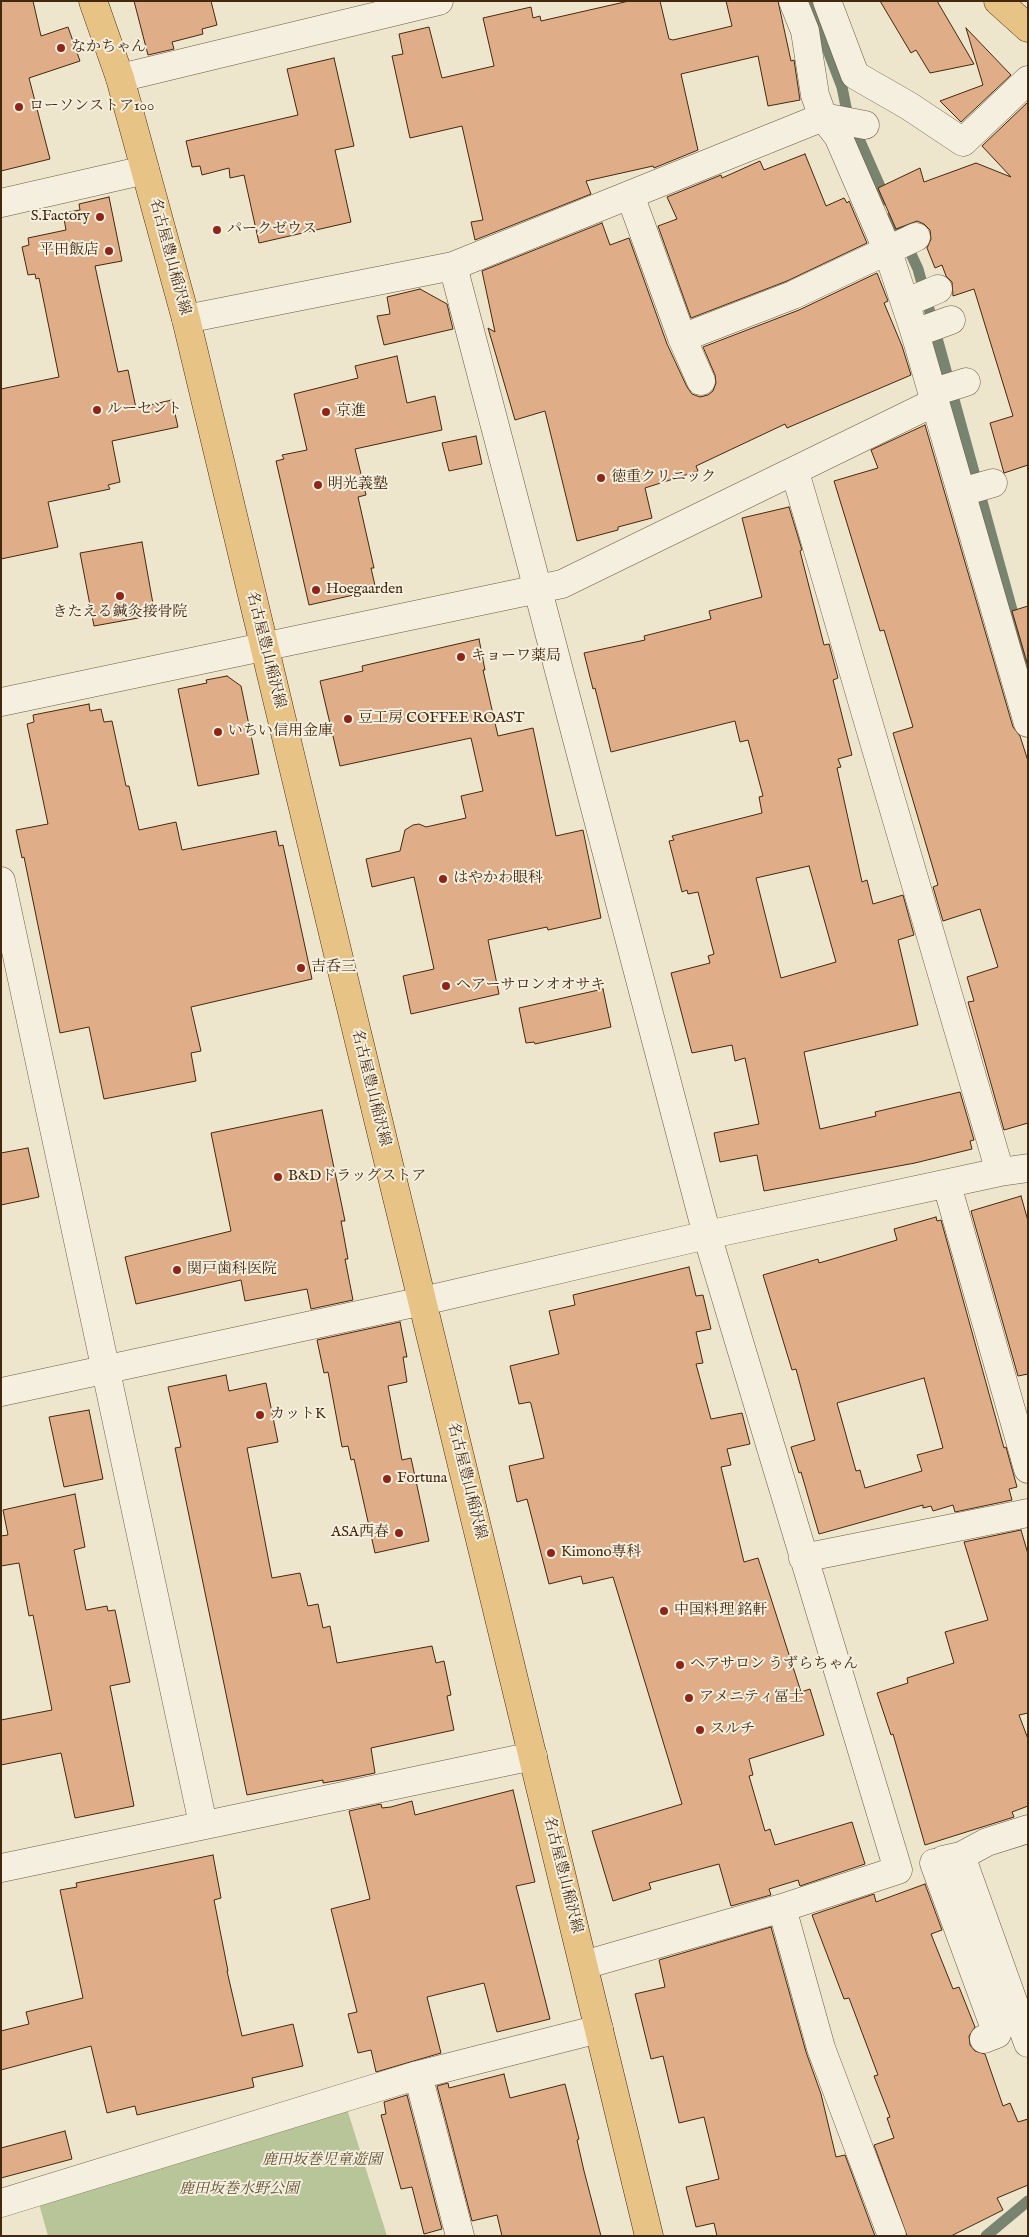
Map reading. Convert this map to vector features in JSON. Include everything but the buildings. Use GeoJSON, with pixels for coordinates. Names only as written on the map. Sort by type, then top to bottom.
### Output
{"type":"FeatureCollection","features":[{"type":"Feature","properties":{"kind":"main road","name":"名古屋豊山稲沢線"},"geometry":{"type":"LineString","coordinates":[[93,1],[120,78],[186,319],[649,2236]]}},
{"type":"Feature","properties":{"kind":"main road"},"geometry":{"type":"LineString","coordinates":[[998,1],[1028,28]]}},
{"type":"Feature","properties":{"kind":"street"},"geometry":{"type":"LineString","coordinates":[[120,78],[439,1]]}},
{"type":"Feature","properties":{"kind":"street"},"geometry":{"type":"LineString","coordinates":[[793,1],[805,31],[815,95],[823,117],[838,136],[887,249],[915,333],[1028,723]]}},
{"type":"Feature","properties":{"kind":"street"},"geometry":{"type":"LineString","coordinates":[[827,1],[855,75],[909,106],[963,142],[1028,80]]}},
{"type":"Feature","properties":{"kind":"street"},"geometry":{"type":"LineString","coordinates":[[186,319],[453,266],[823,117],[865,125]]}},
{"type":"Feature","properties":{"kind":"street"},"geometry":{"type":"LineString","coordinates":[[1,203],[145,170]]}},
{"type":"Feature","properties":{"kind":"street"},"geometry":{"type":"LineString","coordinates":[[630,195],[684,343],[701,381]]}},
{"type":"Feature","properties":{"kind":"street"},"geometry":{"type":"LineString","coordinates":[[684,343],[793,295],[887,249],[916,237]]}},
{"type":"Feature","properties":{"kind":"street"},"geometry":{"type":"LineString","coordinates":[[453,266],[707,1235],[898,1870]]}},
{"type":"Feature","properties":{"kind":"street"},"geometry":{"type":"LineString","coordinates":[[905,303],[938,289]]}},
{"type":"Feature","properties":{"kind":"street"},"geometry":{"type":"LineString","coordinates":[[915,333],[951,320]]}},
{"type":"Feature","properties":{"kind":"street"},"geometry":{"type":"LineString","coordinates":[[1,702],[562,584],[795,472],[934,397],[966,382]]}},
{"type":"Feature","properties":{"kind":"street"},"geometry":{"type":"LineString","coordinates":[[795,472],[1000,1172]]}},
{"type":"Feature","properties":{"kind":"street"},"geometry":{"type":"LineString","coordinates":[[962,492],[993,483]]}},
{"type":"Feature","properties":{"kind":"street"},"geometry":{"type":"LineString","coordinates":[[1,881],[203,1824]]}},
{"type":"Feature","properties":{"kind":"street"},"geometry":{"type":"LineString","coordinates":[[1,1392],[106,1371],[423,1301],[707,1235],[1000,1172],[1028,1168]]}},
{"type":"Feature","properties":{"kind":"street"},"geometry":{"type":"LineString","coordinates":[[947,1184],[1028,1469]]}},
{"type":"Feature","properties":{"kind":"street"},"geometry":{"type":"LineString","coordinates":[[803,1558],[1028,1514]]}},
{"type":"Feature","properties":{"kind":"street"},"geometry":{"type":"LineString","coordinates":[[1,1868],[533,1756]]}},
{"type":"Feature","properties":{"kind":"street"},"geometry":{"type":"LineString","coordinates":[[584,1966],[782,1908],[898,1870],[961,1856],[987,1842],[1028,1829]]}},
{"type":"Feature","properties":{"kind":"street"},"geometry":{"type":"LineString","coordinates":[[961,1856],[1028,2043]]}},
{"type":"Feature","properties":{"kind":"street"},"geometry":{"type":"LineString","coordinates":[[934,1863],[997,2034],[984,2039]]}},
{"type":"Feature","properties":{"kind":"street"},"geometry":{"type":"LineString","coordinates":[[782,1908],[821,2048],[892,2236]]}},
{"type":"Feature","properties":{"kind":"street"},"geometry":{"type":"LineString","coordinates":[[1,2203],[418,2076],[599,2028]]}},
{"type":"Feature","properties":{"kind":"street"},"geometry":{"type":"LineString","coordinates":[[418,2076],[460,2236]]}},
{"type":"Feature","properties":{"kind":"green space","name":"鹿田坂巻水野公園"},"geometry":{"type":"Polygon","coordinates":[[[347,2109],[387,2236],[48,2236],[39,2204],[347,2109]]]}},
{"type":"Feature","properties":{"kind":"waterway"},"geometry":{"type":"LineString","coordinates":[[809,1],[842,87],[847,112],[886,200]]}},
{"type":"Feature","properties":{"kind":"waterway"},"geometry":{"type":"LineString","coordinates":[[893,215],[918,269],[1028,668]]}},
{"type":"Feature","properties":{"kind":"waterway"},"geometry":{"type":"LineString","coordinates":[[986,2236],[1028,2201]]}},
{"type":"Feature","properties":{"kind":"place","name":"なかちゃん"},"geometry":{"type":"Point","coordinates":[61,48]}},
{"type":"Feature","properties":{"kind":"place","name":"ローソンストア100"},"geometry":{"type":"Point","coordinates":[19,107]}},
{"type":"Feature","properties":{"kind":"place","name":"S.Factory"},"geometry":{"type":"Point","coordinates":[100,217]}},
{"type":"Feature","properties":{"kind":"place","name":"パークゼウス"},"geometry":{"type":"Point","coordinates":[217,230]}},
{"type":"Feature","properties":{"kind":"place","name":"平田飯店"},"geometry":{"type":"Point","coordinates":[109,251]}},
{"type":"Feature","properties":{"kind":"place","name":"ルーセント"},"geometry":{"type":"Point","coordinates":[97,410]}},
{"type":"Feature","properties":{"kind":"place","name":"京進"},"geometry":{"type":"Point","coordinates":[326,412]}},
{"type":"Feature","properties":{"kind":"place","name":"徳重クリニック"},"geometry":{"type":"Point","coordinates":[601,478]}},
{"type":"Feature","properties":{"kind":"place","name":"明光義塾"},"geometry":{"type":"Point","coordinates":[318,485]}},
{"type":"Feature","properties":{"kind":"place","name":"Hoegaarden"},"geometry":{"type":"Point","coordinates":[316,590]}},
{"type":"Feature","properties":{"kind":"place","name":"きたえる鍼灸接骨院"},"geometry":{"type":"Point","coordinates":[120,596]}},
{"type":"Feature","properties":{"kind":"place","name":"キョーワ薬局"},"geometry":{"type":"Point","coordinates":[461,657]}},
{"type":"Feature","properties":{"kind":"place","name":"豆工房 COFFEE ROAST"},"geometry":{"type":"Point","coordinates":[348,719]}},
{"type":"Feature","properties":{"kind":"place","name":"いちい信用金庫"},"geometry":{"type":"Point","coordinates":[218,732]}},
{"type":"Feature","properties":{"kind":"place","name":"はやかわ眼科"},"geometry":{"type":"Point","coordinates":[443,879]}},
{"type":"Feature","properties":{"kind":"place","name":"吉呑三"},"geometry":{"type":"Point","coordinates":[301,968]}},
{"type":"Feature","properties":{"kind":"place","name":"ヘアーサロンオオサキ"},"geometry":{"type":"Point","coordinates":[446,986]}},
{"type":"Feature","properties":{"kind":"place","name":"B&Dドラッグストア"},"geometry":{"type":"Point","coordinates":[278,1177]}},
{"type":"Feature","properties":{"kind":"place","name":"関戸歯科医院"},"geometry":{"type":"Point","coordinates":[177,1270]}},
{"type":"Feature","properties":{"kind":"place","name":"カットK"},"geometry":{"type":"Point","coordinates":[260,1415]}},
{"type":"Feature","properties":{"kind":"place","name":"Fortuna"},"geometry":{"type":"Point","coordinates":[387,1479]}},
{"type":"Feature","properties":{"kind":"place","name":"ASA西春"},"geometry":{"type":"Point","coordinates":[399,1533]}},
{"type":"Feature","properties":{"kind":"place","name":"Kimono専科"},"geometry":{"type":"Point","coordinates":[551,1553]}},
{"type":"Feature","properties":{"kind":"place","name":"中国料理 銘軒"},"geometry":{"type":"Point","coordinates":[664,1611]}},
{"type":"Feature","properties":{"kind":"place","name":"ヘアサロン うずらちゃん"},"geometry":{"type":"Point","coordinates":[680,1665]}},
{"type":"Feature","properties":{"kind":"place","name":"アメニティ冨士"},"geometry":{"type":"Point","coordinates":[689,1698]}},
{"type":"Feature","properties":{"kind":"place","name":"スルチ"},"geometry":{"type":"Point","coordinates":[700,1730]}},
{"type":"Feature","properties":{"kind":"park label","name":"鹿田坂巻児童遊園"},"geometry":{"type":"Point","coordinates":[322,2161]}}]}
